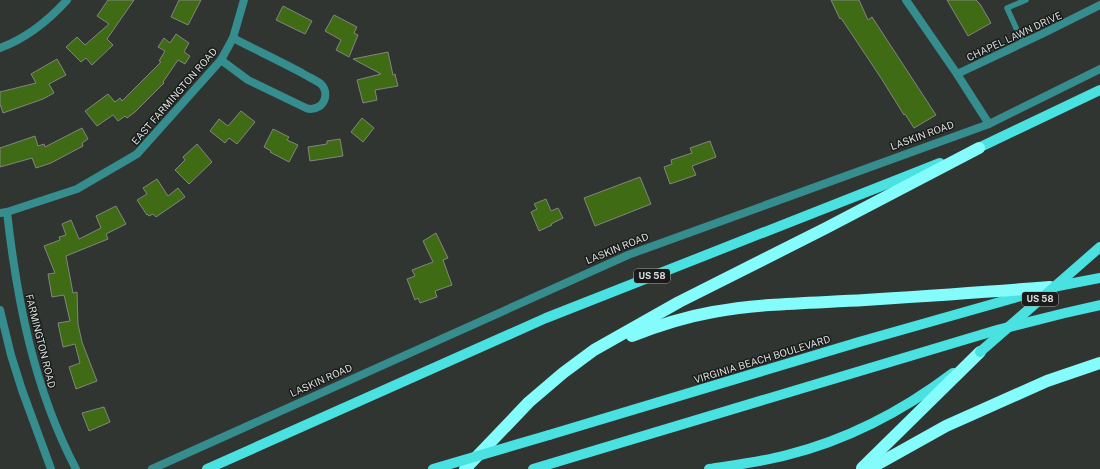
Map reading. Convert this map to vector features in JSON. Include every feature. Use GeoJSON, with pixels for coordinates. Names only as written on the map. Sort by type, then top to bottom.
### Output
{"type":"FeatureCollection","features":[{"type":"Feature","properties":{"kind":"highway"},"geometry":{"type":"LineString","coordinates":[[465,469],[529,402],[563,373],[594,350],[679,302],[826,228],[978,148]]}},
{"type":"Feature","properties":{"kind":"highway"},"geometry":{"type":"LineString","coordinates":[[594,350],[658,325],[714,312],[763,306],[936,296],[1050,287]]}},
{"type":"Feature","properties":{"kind":"highway"},"geometry":{"type":"LineString","coordinates":[[862,469],[980,352]]}},
{"type":"Feature","properties":{"kind":"highway"},"geometry":{"type":"LineString","coordinates":[[869,469],[946,426],[1047,381],[1100,363]]}},
{"type":"Feature","properties":{"kind":"main road","name":"US 58"},"geometry":{"type":"LineString","coordinates":[[207,469],[546,318],[978,148],[1100,90]]}},
{"type":"Feature","properties":{"kind":"main road","name":"US 58"},"geometry":{"type":"LineString","coordinates":[[709,469],[752,463],[819,446],[857,431],[893,413],[952,374],[980,352],[1100,247]]}},
{"type":"Feature","properties":{"kind":"main road","name":"VIRGINIA BEACH BOULEVARD"},"geometry":{"type":"LineString","coordinates":[[433,469],[859,342],[1050,287],[1100,278]]}},
{"type":"Feature","properties":{"kind":"main road"},"geometry":{"type":"LineString","coordinates":[[533,469],[997,330],[1100,305]]}},
{"type":"Feature","properties":{"kind":"street"},"geometry":{"type":"LineString","coordinates":[[0,48],[9,45],[40,27],[67,0]]}},
{"type":"Feature","properties":{"kind":"street","name":"EAST FARMINGTON ROAD"},"geometry":{"type":"LineString","coordinates":[[4,213],[77,189],[137,154],[221,60],[233,38],[244,0]]}},
{"type":"Feature","properties":{"kind":"street"},"geometry":{"type":"LineString","coordinates":[[906,0],[957,74],[989,124]]}},
{"type":"Feature","properties":{"kind":"street","name":"CHAPEL LAWN DRIVE"},"geometry":{"type":"LineString","coordinates":[[957,74],[1100,5]]}},
{"type":"Feature","properties":{"kind":"street"},"geometry":{"type":"LineString","coordinates":[[221,60],[248,80],[306,108],[316,108],[322,104],[326,96],[321,84],[293,68],[233,38]]}},
{"type":"Feature","properties":{"kind":"street","name":"LASKIN ROAD"},"geometry":{"type":"LineString","coordinates":[[152,469],[628,255],[989,124],[1100,69]]}},
{"type":"Feature","properties":{"kind":"street","name":"FARMINGTON ROAD"},"geometry":{"type":"LineString","coordinates":[[4,213],[22,311],[35,366],[52,415],[66,450],[76,469]]}},
{"type":"Feature","properties":{"kind":"street"},"geometry":{"type":"LineString","coordinates":[[0,310],[11,355],[22,390],[51,469]]}},
{"type":"Feature","properties":{"kind":"lane"},"geometry":{"type":"LineString","coordinates":[[1023,43],[1007,8],[1026,0]]}},
{"type":"Feature","properties":{"kind":"building"},"geometry":{"type":"Polygon","coordinates":[[[108,0],[134,0],[107,39],[113,45],[92,65],[86,58],[81,62],[66,47],[77,37],[85,45],[109,24],[97,16],[108,0]]]}},
{"type":"Feature","properties":{"kind":"building"},"geometry":{"type":"Polygon","coordinates":[[[179,0],[201,0],[188,25],[171,17],[179,0]]]}},
{"type":"Feature","properties":{"kind":"building"},"geometry":{"type":"Polygon","coordinates":[[[831,0],[859,0],[868,20],[872,17],[936,115],[914,128],[841,18],[840,19],[831,0]]]}},
{"type":"Feature","properties":{"kind":"building"},"geometry":{"type":"Polygon","coordinates":[[[947,0],[976,0],[991,23],[968,36],[947,0]]]}},
{"type":"Feature","properties":{"kind":"building"},"geometry":{"type":"Polygon","coordinates":[[[283,6],[312,21],[305,34],[276,20],[283,6]]]}},
{"type":"Feature","properties":{"kind":"building"},"geometry":{"type":"Polygon","coordinates":[[[334,15],[357,27],[354,33],[358,35],[349,57],[336,50],[341,40],[325,31],[334,15]]]}},
{"type":"Feature","properties":{"kind":"building"},"geometry":{"type":"Polygon","coordinates":[[[176,34],[189,43],[184,52],[190,56],[185,64],[178,60],[163,82],[164,83],[127,118],[125,116],[118,121],[113,115],[97,126],[85,111],[108,94],[115,102],[120,98],[122,101],[161,62],[159,61],[165,51],[158,47],[164,38],[170,43],[176,34]]]}},
{"type":"Feature","properties":{"kind":"building"},"geometry":{"type":"Polygon","coordinates":[[[388,52],[393,75],[395,74],[398,86],[375,90],[377,100],[363,103],[357,80],[381,74],[353,59],[388,52]]]}},
{"type":"Feature","properties":{"kind":"building"},"geometry":{"type":"Polygon","coordinates":[[[57,59],[66,75],[49,84],[54,93],[43,99],[3,113],[0,104],[0,92],[36,83],[31,74],[57,59]]]}},
{"type":"Feature","properties":{"kind":"building"},"geometry":{"type":"Polygon","coordinates":[[[241,111],[255,122],[237,144],[229,138],[225,143],[210,131],[219,119],[228,126],[241,111]]]}},
{"type":"Feature","properties":{"kind":"building"},"geometry":{"type":"Polygon","coordinates":[[[362,118],[374,128],[363,142],[351,132],[362,118]]]}},
{"type":"Feature","properties":{"kind":"building"},"geometry":{"type":"Polygon","coordinates":[[[82,128],[88,139],[82,143],[83,146],[51,163],[36,168],[32,158],[0,167],[0,148],[35,136],[38,146],[44,144],[45,147],[82,128]]]}},
{"type":"Feature","properties":{"kind":"building"},"geometry":{"type":"Polygon","coordinates":[[[273,129],[289,137],[287,140],[298,145],[289,162],[270,152],[271,151],[264,147],[273,129]]]}},
{"type":"Feature","properties":{"kind":"building"},"geometry":{"type":"Polygon","coordinates":[[[340,139],[343,156],[310,161],[308,147],[327,144],[327,141],[340,139]]]}},
{"type":"Feature","properties":{"kind":"building"},"geometry":{"type":"Polygon","coordinates":[[[710,141],[716,157],[692,166],[696,175],[670,184],[664,167],[672,164],[671,160],[692,153],[690,148],[710,141]]]}},
{"type":"Feature","properties":{"kind":"building"},"geometry":{"type":"Polygon","coordinates":[[[197,144],[212,162],[189,184],[175,170],[185,160],[183,157],[197,144]]]}},
{"type":"Feature","properties":{"kind":"building"},"geometry":{"type":"Polygon","coordinates":[[[640,177],[651,204],[595,226],[584,198],[640,177]]]}},
{"type":"Feature","properties":{"kind":"building"},"geometry":{"type":"Polygon","coordinates":[[[157,179],[168,196],[178,188],[185,197],[156,217],[153,214],[149,216],[147,215],[137,200],[147,194],[143,188],[157,179]]]}},
{"type":"Feature","properties":{"kind":"building"},"geometry":{"type":"Polygon","coordinates":[[[546,199],[551,211],[558,208],[563,218],[539,231],[531,212],[537,209],[534,204],[546,199]]]}},
{"type":"Feature","properties":{"kind":"building"},"geometry":{"type":"Polygon","coordinates":[[[116,206],[126,224],[106,234],[108,239],[66,256],[73,293],[77,292],[78,324],[82,342],[97,381],[76,389],[69,367],[80,363],[75,344],[63,347],[58,323],[70,321],[64,295],[52,297],[48,274],[55,273],[44,246],[60,240],[59,237],[66,235],[62,224],[71,220],[79,239],[101,228],[96,216],[116,206]]]}},
{"type":"Feature","properties":{"kind":"building"},"geometry":{"type":"Polygon","coordinates":[[[436,233],[448,258],[443,260],[452,285],[435,291],[437,297],[420,303],[418,298],[415,300],[407,279],[415,276],[412,270],[433,262],[423,241],[436,233]]]}},
{"type":"Feature","properties":{"kind":"building"},"geometry":{"type":"Polygon","coordinates":[[[104,407],[110,422],[89,431],[82,413],[104,407]]]}}]}
